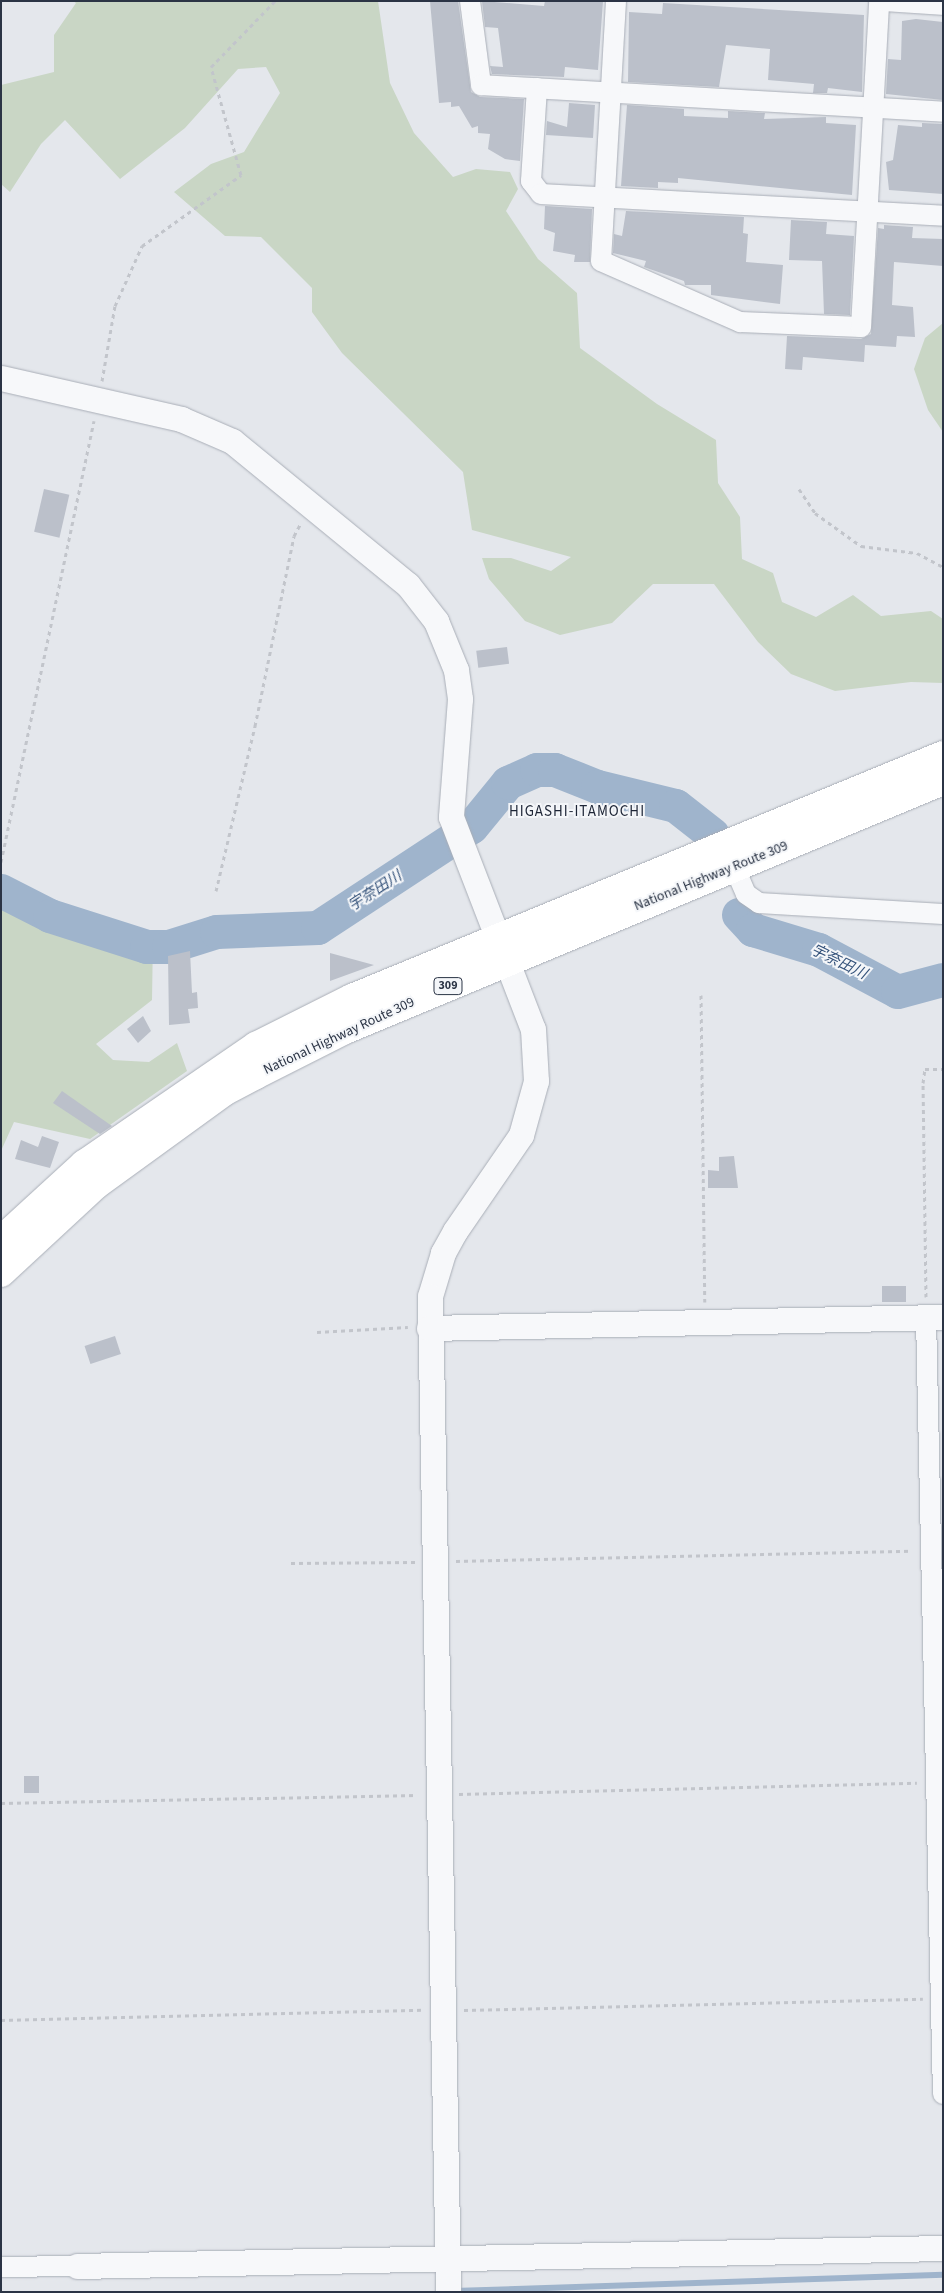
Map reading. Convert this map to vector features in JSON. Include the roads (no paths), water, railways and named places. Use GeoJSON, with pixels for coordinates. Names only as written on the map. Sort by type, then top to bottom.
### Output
{"type":"FeatureCollection","features":[{"type":"Feature","properties":{"kind":"highway","name":"National Highway Route 309"},"geometry":{"type":"LineString","coordinates":[[1,1240],[84,1164],[256,1046],[352,998],[503,949],[730,855],[943,755]]}},
{"type":"Feature","properties":{"kind":"highway","name":"National Highway Route 309"},"geometry":{"type":"LineString","coordinates":[[730,855],[943,781]]}},
{"type":"Feature","properties":{"kind":"highway","name":"National Highway Route 309"},"geometry":{"type":"LineString","coordinates":[[1,1273],[96,1185],[224,1092],[503,949]]}},
{"type":"Feature","properties":{"kind":"street"},"geometry":{"type":"LineString","coordinates":[[470,1],[480,85],[943,112]]}},
{"type":"Feature","properties":{"kind":"street"},"geometry":{"type":"LineString","coordinates":[[616,1],[601,261],[740,322],[861,327],[881,1],[943,5]]}},
{"type":"Feature","properties":{"kind":"street"},"geometry":{"type":"LineString","coordinates":[[537,88],[531,180],[541,194],[943,216]]}},
{"type":"Feature","properties":{"kind":"street"},"geometry":{"type":"LineString","coordinates":[[1,378],[98,399],[203,426],[253,457],[408,585],[436,620],[449,644],[460,699],[450,817],[467,854],[533,1029],[534,1097],[512,1153],[443,1253],[430,1296],[433,1561],[448,2292]]}},
{"type":"Feature","properties":{"kind":"street"},"geometry":{"type":"LineString","coordinates":[[730,855],[746,894],[759,903],[943,914]]}},
{"type":"Feature","properties":{"kind":"street"},"geometry":{"type":"LineString","coordinates":[[429,1328],[934,1317],[931,1551],[943,2094]]}},
{"type":"Feature","properties":{"kind":"street"},"geometry":{"type":"LineString","coordinates":[[1,2267],[943,2248]]}},
{"type":"Feature","properties":{"kind":"waterway","name":"宇奈田川"},"geometry":{"type":"LineString","coordinates":[[1,891],[50,916],[147,947],[169,947],[217,932],[318,928],[472,827],[508,783],[537,770],[555,770],[598,787],[676,806],[713,835]]}},
{"type":"Feature","properties":{"kind":"waterway","name":"宇奈田川"},"geometry":{"type":"LineString","coordinates":[[739,915],[753,930],[819,950],[898,992],[943,980]]}},
{"type":"Feature","properties":{"kind":"waterway"},"geometry":{"type":"LineString","coordinates":[[454,2291],[943,2275]]}},
{"type":"Feature","properties":{"kind":"district","name":"HIGASHI-ITAMOCHI"},"geometry":{"type":"Point","coordinates":[577,812]}}]}
